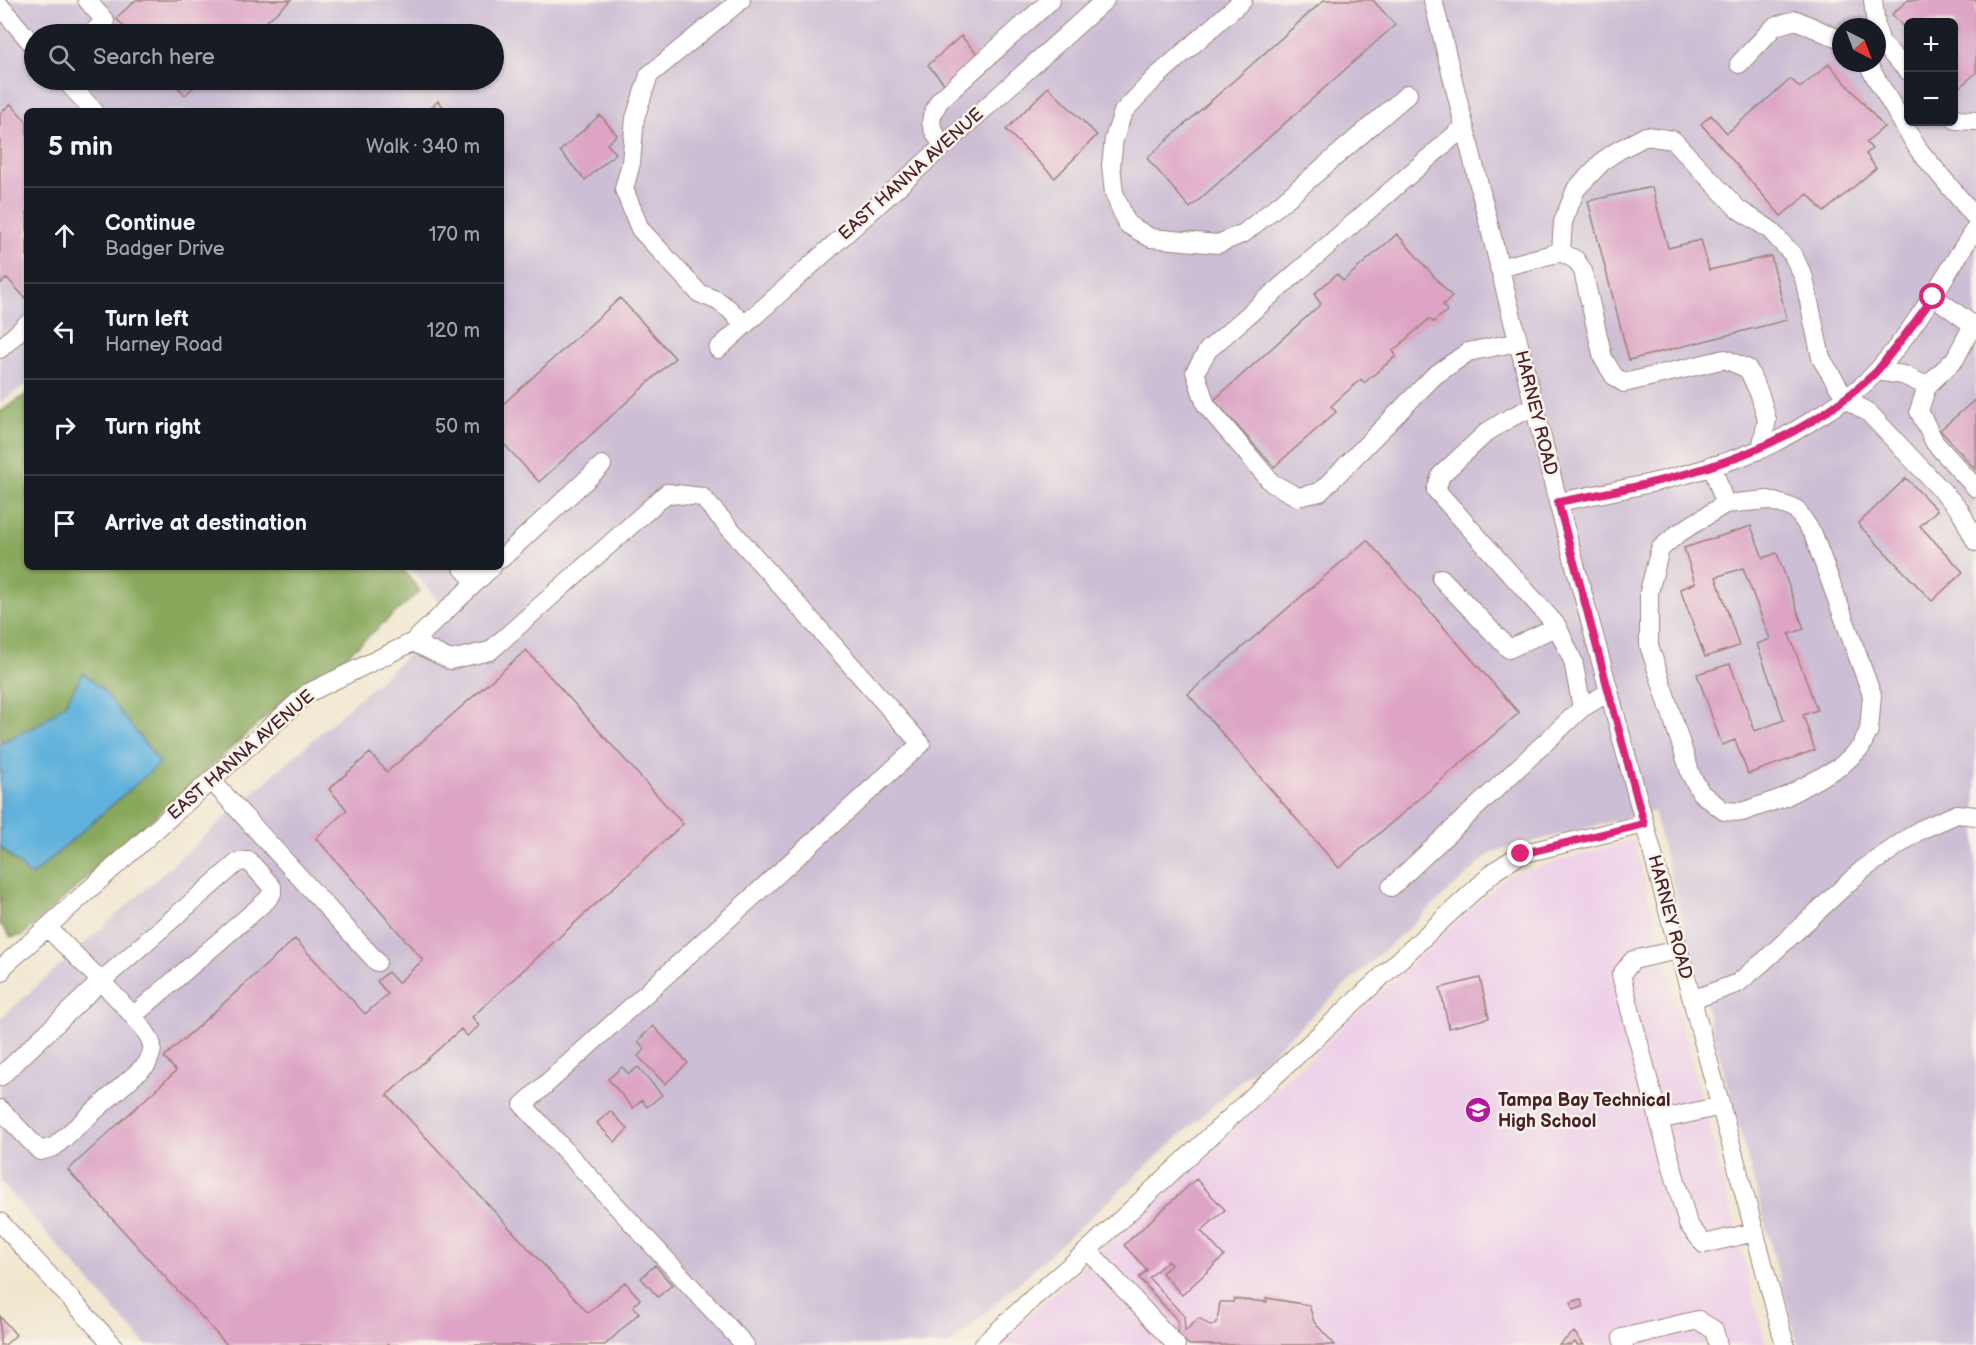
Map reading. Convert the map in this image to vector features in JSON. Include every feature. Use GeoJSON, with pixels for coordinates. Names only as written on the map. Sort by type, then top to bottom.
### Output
{"type":"FeatureCollection","features":[{"type":"Feature","properties":{"kind":"street"},"geometry":{"type":"LineString","coordinates":[[87,0],[105,21],[102,24]]}},
{"type":"Feature","properties":{"kind":"street"},"geometry":{"type":"LineString","coordinates":[[741,0],[649,75],[635,118],[631,163],[624,189],[640,229],[699,293],[718,301],[745,325]]}},
{"type":"Feature","properties":{"kind":"street"},"geometry":{"type":"LineString","coordinates":[[943,145],[931,123],[933,111],[940,100],[1051,0]]}},
{"type":"Feature","properties":{"kind":"street","name":"EAST HANNA AVENUE"},"geometry":{"type":"LineString","coordinates":[[718,349],[1105,0]]}},
{"type":"Feature","properties":{"kind":"street"},"geometry":{"type":"LineString","coordinates":[[1243,0],[1155,78],[1123,112],[1114,139],[1111,165],[1114,193],[1127,224],[1151,238],[1218,244],[1244,233],[1408,94]]}},
{"type":"Feature","properties":{"kind":"street"},"geometry":{"type":"LineString","coordinates":[[1433,0],[1438,0]]}},
{"type":"Feature","properties":{"kind":"street","name":"HARNEY ROAD"},"geometry":{"type":"LineString","coordinates":[[1433,0],[1558,502],[1785,1345]]}},
{"type":"Feature","properties":{"kind":"street"},"geometry":{"type":"LineString","coordinates":[[1873,0],[1875,18]]}},
{"type":"Feature","properties":{"kind":"street"},"geometry":{"type":"LineString","coordinates":[[0,6],[24,34]]}},
{"type":"Feature","properties":{"kind":"street"},"geometry":{"type":"LineString","coordinates":[[1739,64],[1774,26],[1796,20],[1832,36]]}},
{"type":"Feature","properties":{"kind":"street"},"geometry":{"type":"LineString","coordinates":[[1886,48],[1904,67]]}},
{"type":"Feature","properties":{"kind":"street"},"geometry":{"type":"LineString","coordinates":[[1872,72],[1918,149],[1976,218]]}},
{"type":"Feature","properties":{"kind":"street"},"geometry":{"type":"LineString","coordinates":[[74,90],[91,108]]}},
{"type":"Feature","properties":{"kind":"street"},"geometry":{"type":"LineString","coordinates":[[1958,120],[1976,122]]}},
{"type":"Feature","properties":{"kind":"street"},"geometry":{"type":"LineString","coordinates":[[1464,127],[1208,350],[1195,372],[1206,405],[1272,483],[1298,497],[1320,492],[1434,376],[1468,352],[1518,342]]}},
{"type":"Feature","properties":{"kind":"street"},"geometry":{"type":"LineString","coordinates":[[1561,252],[1563,222],[1576,189],[1604,160],[1646,136],[1673,140],[1738,209],[1769,229],[1793,255],[1800,270],[1821,358],[1846,399],[1869,413],[1960,510],[1976,542]]}},
{"type":"Feature","properties":{"kind":"street"},"geometry":{"type":"LineString","coordinates":[[1558,502],[1627,489],[1761,449],[1798,430],[1846,399],[1877,371],[1933,297],[1976,227]]}},
{"type":"Feature","properties":{"kind":"street"},"geometry":{"type":"LineString","coordinates":[[1499,268],[1561,252],[1576,260],[1583,271],[1603,358],[1614,376],[1624,383],[1725,359],[1748,369],[1760,394],[1767,420],[1761,449]]}},
{"type":"Feature","properties":{"kind":"street"},"geometry":{"type":"LineString","coordinates":[[1933,297],[1974,322],[1955,359],[1927,386],[1919,411],[1935,443],[1976,488]]}},
{"type":"Feature","properties":{"kind":"street"},"geometry":{"type":"LineString","coordinates":[[0,349],[24,327]]}},
{"type":"Feature","properties":{"kind":"street"},"geometry":{"type":"LineString","coordinates":[[1877,371],[1903,375],[1927,386]]}},
{"type":"Feature","properties":{"kind":"street"},"geometry":{"type":"LineString","coordinates":[[1534,406],[1487,432],[1441,475],[1436,490],[1557,626],[1573,661],[1582,708]]}},
{"type":"Feature","properties":{"kind":"street"},"geometry":{"type":"LineString","coordinates":[[504,556],[603,465]]}},
{"type":"Feature","properties":{"kind":"street"},"geometry":{"type":"LineString","coordinates":[[1712,465],[1725,504]]}},
{"type":"Feature","properties":{"kind":"street"},"geometry":{"type":"LineString","coordinates":[[412,642],[450,660],[490,651],[667,493],[702,496],[921,744],[523,1105],[745,1345]]}},
{"type":"Feature","properties":{"kind":"street"},"geometry":{"type":"LineString","coordinates":[[1768,500],[1796,509],[1813,534],[1872,695],[1869,730],[1862,747],[1841,766],[1785,797],[1742,812],[1724,811],[1701,793],[1691,775],[1649,645],[1649,592],[1660,549],[1676,535],[1725,504],[1768,500]]}},
{"type":"Feature","properties":{"kind":"street"},"geometry":{"type":"LineString","coordinates":[[465,570],[476,582]]}},
{"type":"Feature","properties":{"kind":"street","name":"EAST HANNA AVENUE"},"geometry":{"type":"LineString","coordinates":[[1,967],[308,693],[412,642],[489,570]]}},
{"type":"Feature","properties":{"kind":"street"},"geometry":{"type":"LineString","coordinates":[[1441,578],[1509,649],[1557,626]]}},
{"type":"Feature","properties":{"kind":"street"},"geometry":{"type":"LineString","coordinates":[[1391,887],[1582,708],[1609,692]]}},
{"type":"Feature","properties":{"kind":"street"},"geometry":{"type":"LineString","coordinates":[[211,780],[376,962]]}},
{"type":"Feature","properties":{"kind":"street"},"geometry":{"type":"LineString","coordinates":[[1692,1000],[1738,983],[1862,870],[1920,830],[1957,814],[1976,816]]}},
{"type":"Feature","properties":{"kind":"street"},"geometry":{"type":"LineString","coordinates":[[983,1345],[1496,870],[1521,854],[1644,824]]}},
{"type":"Feature","properties":{"kind":"street"},"geometry":{"type":"LineString","coordinates":[[0,1077],[100,982],[238,862],[249,861],[272,886],[272,893],[267,900],[133,1016]]}},
{"type":"Feature","properties":{"kind":"street"},"geometry":{"type":"LineString","coordinates":[[0,1109],[40,1151],[54,1147],[147,1064],[152,1047],[148,1035],[133,1016],[47,927]]}},
{"type":"Feature","properties":{"kind":"street"},"geometry":{"type":"LineString","coordinates":[[1678,950],[1633,960],[1621,975],[1659,1120],[1688,1224],[1704,1244],[1755,1232]]}},
{"type":"Feature","properties":{"kind":"street"},"geometry":{"type":"LineString","coordinates":[[1659,1120],[1720,1106]]}},
{"type":"Feature","properties":{"kind":"street"},"geometry":{"type":"LineString","coordinates":[[0,1222],[113,1345]]}},
{"type":"Feature","properties":{"kind":"street"},"geometry":{"type":"LineString","coordinates":[[1088,1250],[1176,1345]]}},
{"type":"Feature","properties":{"kind":"street"},"geometry":{"type":"LineString","coordinates":[[1624,1345],[1622,1338],[1698,1320],[1714,1330],[1718,1345]]}},
{"type":"Feature","properties":{"kind":"shaded area"},"geometry":{"type":"Polygon","coordinates":[[[0,0],[1976,0],[1976,1345],[1798,1345],[1653,811],[1492,852],[950,1345],[146,1345],[0,1181],[0,1019],[450,617],[413,570],[504,570],[504,108],[24,108],[24,386],[0,402],[0,0]]]}},
{"type":"Feature","properties":{"kind":"shaded area","name":"Tampa Bay Technical High School"},"geometry":{"type":"Polygon","coordinates":[[[1634,840],[1766,1345],[997,1345],[1508,875],[1634,840]]]}},
{"type":"Feature","properties":{"kind":"green space"},"geometry":{"type":"Polygon","coordinates":[[[24,396],[24,570],[403,570],[420,591],[328,672],[301,685],[22,936],[11,937],[0,924],[0,846],[31,876],[160,763],[102,689],[83,674],[66,703],[38,725],[0,743],[0,412],[24,396]]]}},
{"type":"Feature","properties":{"kind":"water"},"geometry":{"type":"Polygon","coordinates":[[[83,673],[102,689],[160,763],[31,876],[0,846],[0,743],[38,725],[66,703],[83,673]]]}},
{"type":"Feature","properties":{"kind":"building"},"geometry":{"type":"Polygon","coordinates":[[[136,0],[291,0],[263,24],[122,24],[116,18],[136,0]]]}},
{"type":"Feature","properties":{"kind":"building"},"geometry":{"type":"Polygon","coordinates":[[[1324,0],[1373,0],[1395,25],[1190,208],[1147,158],[1324,0]]]}},
{"type":"Feature","properties":{"kind":"building"},"geometry":{"type":"Polygon","coordinates":[[[1908,0],[1976,0],[1976,73],[1958,87],[1958,18],[1904,18],[1904,28],[1892,14],[1908,0]]]}},
{"type":"Feature","properties":{"kind":"building"},"geometry":{"type":"Polygon","coordinates":[[[961,36],[980,57],[947,87],[928,65],[961,36]]]}},
{"type":"Feature","properties":{"kind":"building"},"geometry":{"type":"Polygon","coordinates":[[[1829,64],[1832,72],[1836,72],[1884,127],[1866,142],[1872,149],[1866,154],[1876,168],[1824,212],[1808,194],[1781,216],[1701,124],[1711,115],[1727,133],[1791,79],[1800,88],[1829,64]]]}},
{"type":"Feature","properties":{"kind":"building"},"geometry":{"type":"Polygon","coordinates":[[[1048,87],[1097,135],[1055,178],[1006,130],[1048,87]]]}},
{"type":"Feature","properties":{"kind":"building"},"geometry":{"type":"Polygon","coordinates":[[[180,90],[191,90],[185,95],[180,90]]]}},
{"type":"Feature","properties":{"kind":"building"},"geometry":{"type":"Polygon","coordinates":[[[438,101],[444,108],[431,108],[438,101]]]}},
{"type":"Feature","properties":{"kind":"building"},"geometry":{"type":"Polygon","coordinates":[[[11,104],[24,119],[24,297],[7,278],[0,284],[0,113],[11,104]]]}},
{"type":"Feature","properties":{"kind":"building"},"geometry":{"type":"Polygon","coordinates":[[[600,115],[617,135],[607,144],[616,153],[585,180],[560,151],[600,115]]]}},
{"type":"Feature","properties":{"kind":"building"},"geometry":{"type":"Polygon","coordinates":[[[1652,187],[1668,248],[1701,240],[1709,270],[1771,256],[1787,320],[1629,360],[1588,201],[1652,187]]]}},
{"type":"Feature","properties":{"kind":"building"},"geometry":{"type":"Polygon","coordinates":[[[1397,234],[1452,297],[1443,305],[1447,311],[1433,322],[1429,319],[1393,351],[1396,356],[1364,383],[1361,379],[1331,406],[1336,412],[1274,467],[1214,400],[1321,304],[1314,294],[1337,274],[1343,281],[1397,234]]]}},
{"type":"Feature","properties":{"kind":"building"},"geometry":{"type":"Polygon","coordinates":[[[620,298],[675,358],[539,482],[504,444],[504,403],[620,298]]]}},
{"type":"Feature","properties":{"kind":"building"},"geometry":{"type":"Polygon","coordinates":[[[1976,399],[1976,470],[1940,430],[1976,399]]]}},
{"type":"Feature","properties":{"kind":"building"},"geometry":{"type":"Polygon","coordinates":[[[1906,478],[1937,510],[1920,526],[1963,572],[1932,601],[1858,524],[1906,478]]]}},
{"type":"Feature","properties":{"kind":"building"},"geometry":{"type":"Polygon","coordinates":[[[1751,526],[1763,558],[1777,553],[1804,629],[1789,634],[1817,710],[1803,715],[1815,750],[1748,774],[1735,740],[1722,745],[1697,674],[1730,664],[1755,731],[1784,720],[1757,644],[1770,639],[1743,568],[1716,577],[1739,646],[1705,657],[1680,589],[1695,583],[1684,548],[1751,526]]]}},
{"type":"Feature","properties":{"kind":"building"},"geometry":{"type":"Polygon","coordinates":[[[1367,540],[1519,713],[1339,868],[1188,694],[1367,540]]]}},
{"type":"Feature","properties":{"kind":"building"},"geometry":{"type":"Polygon","coordinates":[[[526,650],[683,824],[472,1017],[479,1026],[467,1036],[461,1029],[387,1095],[588,1313],[625,1282],[640,1299],[633,1306],[639,1313],[605,1345],[227,1345],[68,1170],[176,1071],[164,1057],[295,939],[365,1014],[388,994],[377,981],[388,972],[398,983],[423,960],[316,838],[347,810],[329,789],[370,753],[387,772],[526,650]]]}},
{"type":"Feature","properties":{"kind":"building"},"geometry":{"type":"Polygon","coordinates":[[[1480,978],[1489,1018],[1449,1028],[1440,988],[1480,978]]]}},
{"type":"Feature","properties":{"kind":"building"},"geometry":{"type":"Polygon","coordinates":[[[653,1026],[688,1063],[665,1084],[638,1056],[645,1049],[638,1041],[653,1026]]]}},
{"type":"Feature","properties":{"kind":"building"},"geometry":{"type":"Polygon","coordinates":[[[622,1067],[629,1074],[638,1067],[662,1095],[647,1107],[642,1100],[633,1108],[608,1079],[622,1067]]]}},
{"type":"Feature","properties":{"kind":"building"},"geometry":{"type":"Polygon","coordinates":[[[610,1111],[628,1129],[615,1142],[597,1123],[610,1111]]]}},
{"type":"Feature","properties":{"kind":"building"},"geometry":{"type":"Polygon","coordinates":[[[1196,1179],[1225,1210],[1201,1231],[1224,1256],[1182,1295],[1162,1273],[1171,1265],[1167,1261],[1149,1278],[1184,1316],[1185,1331],[1199,1318],[1211,1326],[1217,1322],[1220,1302],[1233,1302],[1234,1299],[1267,1302],[1266,1298],[1309,1305],[1314,1322],[1335,1345],[1189,1345],[1178,1334],[1178,1321],[1139,1278],[1147,1270],[1124,1245],[1196,1179]]]}},
{"type":"Feature","properties":{"kind":"building"},"geometry":{"type":"Polygon","coordinates":[[[655,1265],[672,1285],[658,1297],[641,1278],[655,1265]]]}},
{"type":"Feature","properties":{"kind":"building"},"geometry":{"type":"Polygon","coordinates":[[[1581,1299],[1583,1307],[1573,1310],[1571,1302],[1581,1299]]]}},
{"type":"Feature","properties":{"kind":"building"},"geometry":{"type":"Polygon","coordinates":[[[0,1316],[16,1335],[5,1345],[0,1345],[0,1316]]]}},
{"type":"Feature","properties":{"kind":"building"},"geometry":{"type":"Polygon","coordinates":[[[1574,1332],[1584,1345],[1577,1345],[1575,1342],[1571,1345],[1559,1345],[1574,1332]]]}},
{"type":"Feature","properties":{"kind":"place","name":"Tampa Bay Technical High School"},"geometry":{"type":"Point","coordinates":[1478,1110]}},
{"type":"Feature","properties":{"kind":"route"},"geometry":{"type":"LineString","coordinates":[[1521,854],[1644,824],[1558,502],[1627,489],[1696,471],[1761,449],[1798,430],[1846,399],[1877,371],[1933,297]]}}]}
